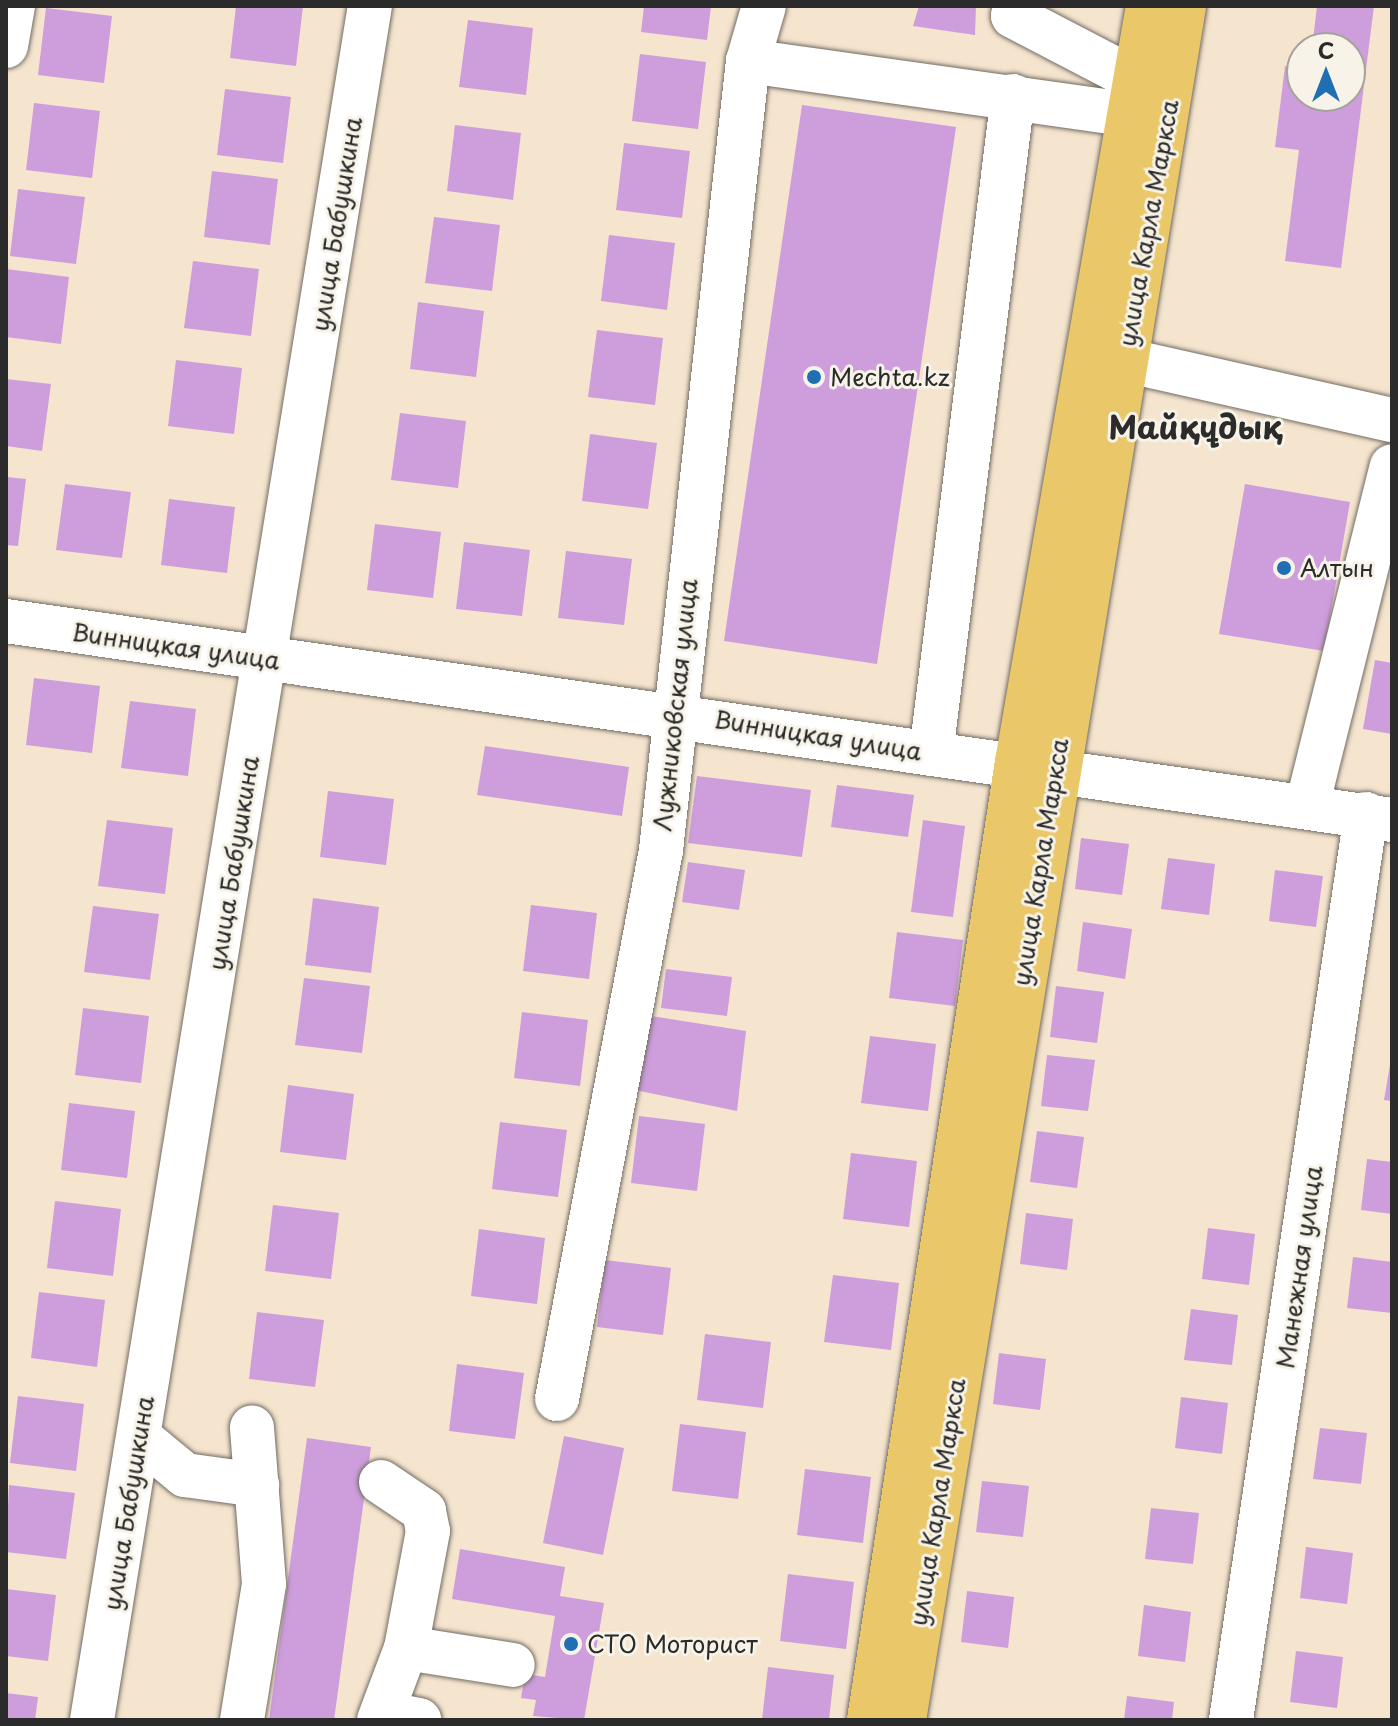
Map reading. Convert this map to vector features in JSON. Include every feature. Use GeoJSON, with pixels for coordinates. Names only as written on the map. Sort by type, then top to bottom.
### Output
{"type":"FeatureCollection","features":[{"type":"Feature","properties":{"kind":"main road","name":"улица Карла Маркса"},"geometry":{"type":"LineString","coordinates":[[904,1720],[1036,764],[1148,6]]}},
{"type":"Feature","properties":{"kind":"main road","name":"улица Карла Маркса"},"geometry":{"type":"LineString","coordinates":[[869,1720],[1036,764],[1125,360],[1184,6]]}},
{"type":"Feature","properties":{"kind":"street"},"geometry":{"type":"LineString","coordinates":[[6,46],[13,6]]}},
{"type":"Feature","properties":{"kind":"street","name":"улица Бабушкина"},"geometry":{"type":"LineString","coordinates":[[92,1720],[267,660],[370,6]]}},
{"type":"Feature","properties":{"kind":"street","name":"Лужниковская улица"},"geometry":{"type":"LineString","coordinates":[[557,1399],[661,850],[672,712],[748,61],[764,6]]}},
{"type":"Feature","properties":{"kind":"street"},"geometry":{"type":"LineString","coordinates":[[1015,6],[1013,16],[1134,98]]}},
{"type":"Feature","properties":{"kind":"street"},"geometry":{"type":"LineString","coordinates":[[748,61],[1013,96],[1134,98]]}},
{"type":"Feature","properties":{"kind":"street"},"geometry":{"type":"LineString","coordinates":[[931,754],[1013,96]]}},
{"type":"Feature","properties":{"kind":"street"},"geometry":{"type":"LineString","coordinates":[[1125,360],[1392,420]]}},
{"type":"Feature","properties":{"kind":"street"},"geometry":{"type":"LineString","coordinates":[[1307,806],[1392,466]]}},
{"type":"Feature","properties":{"kind":"street","name":"Винницкая улица"},"geometry":{"type":"LineString","coordinates":[[6,621],[267,660],[672,712],[931,754],[1036,764],[1379,817]]}},
{"type":"Feature","properties":{"kind":"street","name":"Манежная улица"},"geometry":{"type":"LineString","coordinates":[[1231,1720],[1379,817]]}},
{"type":"Feature","properties":{"kind":"street"},"geometry":{"type":"LineString","coordinates":[[242,1720],[264,1584],[252,1427]]}},
{"type":"Feature","properties":{"kind":"street"},"geometry":{"type":"LineString","coordinates":[[139,1437],[185,1475],[257,1485]]}},
{"type":"Feature","properties":{"kind":"street"},"geometry":{"type":"LineString","coordinates":[[381,1482],[424,1511],[428,1531],[394,1718]]}},
{"type":"Feature","properties":{"kind":"street"},"geometry":{"type":"LineString","coordinates":[[406,1648],[513,1665]]}},
{"type":"Feature","properties":{"kind":"building"},"geometry":{"type":"Polygon","coordinates":[[[236,6],[303,6],[296,66],[230,58],[236,6]]]}},
{"type":"Feature","properties":{"kind":"building"},"geometry":{"type":"Polygon","coordinates":[[[644,6],[711,6],[707,40],[641,32],[644,6]]]}},
{"type":"Feature","properties":{"kind":"building"},"geometry":{"type":"Polygon","coordinates":[[[919,6],[976,6],[975,35],[913,26],[919,6]]]}},
{"type":"Feature","properties":{"kind":"building"},"geometry":{"type":"Polygon","coordinates":[[[1317,6],[1374,6],[1366,70],[1366,32],[1314,32],[1317,6]]]}},
{"type":"Feature","properties":{"kind":"building"},"geometry":{"type":"Polygon","coordinates":[[[46,8],[112,16],[104,83],[38,75],[46,8]]]}},
{"type":"Feature","properties":{"kind":"building"},"geometry":{"type":"Polygon","coordinates":[[[468,20],[533,28],[526,95],[459,87],[468,20]]]}},
{"type":"Feature","properties":{"kind":"building"},"geometry":{"type":"Polygon","coordinates":[[[640,54],[706,62],[698,129],[632,121],[640,54]]]}},
{"type":"Feature","properties":{"kind":"building"},"geometry":{"type":"Polygon","coordinates":[[[1285,66],[1286,112],[1361,112],[1341,268],[1285,261],[1299,150],[1275,147],[1285,66]]]}},
{"type":"Feature","properties":{"kind":"building"},"geometry":{"type":"Polygon","coordinates":[[[225,89],[291,97],[283,163],[217,155],[225,89]]]}},
{"type":"Feature","properties":{"kind":"building"},"geometry":{"type":"Polygon","coordinates":[[[34,103],[100,111],[92,178],[26,170],[34,103]]]}},
{"type":"Feature","properties":{"kind":"building"},"geometry":{"type":"Polygon","coordinates":[[[802,105],[956,127],[877,664],[724,641],[802,105]]]}},
{"type":"Feature","properties":{"kind":"building"},"geometry":{"type":"Polygon","coordinates":[[[455,125],[521,133],[513,200],[447,191],[455,125]]]}},
{"type":"Feature","properties":{"kind":"building"},"geometry":{"type":"Polygon","coordinates":[[[624,143],[690,151],[682,218],[616,210],[624,143]]]}},
{"type":"Feature","properties":{"kind":"building"},"geometry":{"type":"Polygon","coordinates":[[[212,171],[278,179],[270,245],[204,237],[212,171]]]}},
{"type":"Feature","properties":{"kind":"building"},"geometry":{"type":"Polygon","coordinates":[[[18,189],[85,197],[76,264],[10,256],[18,189]]]}},
{"type":"Feature","properties":{"kind":"building"},"geometry":{"type":"Polygon","coordinates":[[[434,217],[500,225],[492,291],[425,283],[434,217]]]}},
{"type":"Feature","properties":{"kind":"building"},"geometry":{"type":"Polygon","coordinates":[[[609,235],[675,243],[667,310],[601,301],[609,235]]]}},
{"type":"Feature","properties":{"kind":"building"},"geometry":{"type":"Polygon","coordinates":[[[193,261],[259,269],[251,336],[184,328],[193,261]]]}},
{"type":"Feature","properties":{"kind":"building"},"geometry":{"type":"Polygon","coordinates":[[[6,269],[69,277],[61,344],[6,337],[6,269]]]}},
{"type":"Feature","properties":{"kind":"building"},"geometry":{"type":"Polygon","coordinates":[[[418,302],[484,311],[476,377],[410,369],[418,302]]]}},
{"type":"Feature","properties":{"kind":"building"},"geometry":{"type":"Polygon","coordinates":[[[597,330],[663,338],[655,405],[588,397],[597,330]]]}},
{"type":"Feature","properties":{"kind":"building"},"geometry":{"type":"Polygon","coordinates":[[[176,360],[242,368],[234,434],[168,426],[176,360]]]}},
{"type":"Feature","properties":{"kind":"building"},"geometry":{"type":"Polygon","coordinates":[[[6,379],[51,384],[42,451],[6,446],[6,379]]]}},
{"type":"Feature","properties":{"kind":"building"},"geometry":{"type":"Polygon","coordinates":[[[400,413],[466,421],[458,488],[391,480],[400,413]]]}},
{"type":"Feature","properties":{"kind":"building"},"geometry":{"type":"Polygon","coordinates":[[[590,434],[657,443],[648,509],[582,501],[590,434]]]}},
{"type":"Feature","properties":{"kind":"building"},"geometry":{"type":"Polygon","coordinates":[[[6,477],[26,479],[18,546],[6,545],[6,477]]]}},
{"type":"Feature","properties":{"kind":"building"},"geometry":{"type":"Polygon","coordinates":[[[65,484],[131,492],[122,558],[56,550],[65,484]]]}},
{"type":"Feature","properties":{"kind":"building","name":"Алтын"},"geometry":{"type":"Polygon","coordinates":[[[1245,484],[1350,502],[1324,651],[1219,634],[1245,484]]]}},
{"type":"Feature","properties":{"kind":"building"},"geometry":{"type":"Polygon","coordinates":[[[169,499],[235,507],[227,573],[161,565],[169,499]]]}},
{"type":"Feature","properties":{"kind":"building"},"geometry":{"type":"Polygon","coordinates":[[[375,524],[441,532],[433,598],[367,590],[375,524]]]}},
{"type":"Feature","properties":{"kind":"building"},"geometry":{"type":"Polygon","coordinates":[[[464,542],[530,550],[522,616],[456,609],[464,542]]]}},
{"type":"Feature","properties":{"kind":"building"},"geometry":{"type":"Polygon","coordinates":[[[566,551],[632,559],[624,625],[558,618],[566,551]]]}},
{"type":"Feature","properties":{"kind":"building"},"geometry":{"type":"Polygon","coordinates":[[[1375,660],[1392,663],[1392,734],[1363,729],[1375,660]]]}},
{"type":"Feature","properties":{"kind":"building"},"geometry":{"type":"Polygon","coordinates":[[[34,678],[100,686],[92,753],[26,745],[34,678]]]}},
{"type":"Feature","properties":{"kind":"building"},"geometry":{"type":"Polygon","coordinates":[[[130,701],[196,709],[188,776],[121,768],[130,701]]]}},
{"type":"Feature","properties":{"kind":"building"},"geometry":{"type":"Polygon","coordinates":[[[485,746],[629,767],[622,816],[477,795],[485,746]]]}},
{"type":"Feature","properties":{"kind":"building"},"geometry":{"type":"Polygon","coordinates":[[[697,776],[811,790],[802,857],[688,843],[697,776]]]}},
{"type":"Feature","properties":{"kind":"building"},"geometry":{"type":"Polygon","coordinates":[[[837,785],[914,795],[908,837],[831,827],[837,785]]]}},
{"type":"Feature","properties":{"kind":"building"},"geometry":{"type":"Polygon","coordinates":[[[328,791],[394,799],[386,865],[320,857],[328,791]]]}},
{"type":"Feature","properties":{"kind":"building"},"geometry":{"type":"Polygon","coordinates":[[[107,820],[173,828],[165,894],[98,886],[107,820]]]}},
{"type":"Feature","properties":{"kind":"building"},"geometry":{"type":"Polygon","coordinates":[[[923,820],[965,826],[953,917],[911,912],[923,820]]]}},
{"type":"Feature","properties":{"kind":"building"},"geometry":{"type":"Polygon","coordinates":[[[1081,838],[1129,844],[1122,895],[1075,889],[1081,838]]]}},
{"type":"Feature","properties":{"kind":"building"},"geometry":{"type":"Polygon","coordinates":[[[1168,858],[1215,864],[1209,915],[1161,909],[1168,858]]]}},
{"type":"Feature","properties":{"kind":"building"},"geometry":{"type":"Polygon","coordinates":[[[688,862],[745,870],[739,910],[682,902],[688,862]]]}},
{"type":"Feature","properties":{"kind":"building"},"geometry":{"type":"Polygon","coordinates":[[[1275,870],[1323,876],[1316,927],[1269,921],[1275,870]]]}},
{"type":"Feature","properties":{"kind":"building"},"geometry":{"type":"Polygon","coordinates":[[[313,898],[379,907],[371,973],[305,965],[313,898]]]}},
{"type":"Feature","properties":{"kind":"building"},"geometry":{"type":"Polygon","coordinates":[[[531,905],[597,913],[589,979],[523,971],[531,905]]]}},
{"type":"Feature","properties":{"kind":"building"},"geometry":{"type":"Polygon","coordinates":[[[93,906],[159,914],[150,980],[84,972],[93,906]]]}},
{"type":"Feature","properties":{"kind":"building"},"geometry":{"type":"Polygon","coordinates":[[[1083,922],[1132,929],[1125,979],[1077,971],[1083,922]]]}},
{"type":"Feature","properties":{"kind":"building"},"geometry":{"type":"Polygon","coordinates":[[[897,932],[963,940],[955,1006],[889,998],[897,932]]]}},
{"type":"Feature","properties":{"kind":"building"},"geometry":{"type":"Polygon","coordinates":[[[666,969],[732,977],[727,1016],[661,1008],[666,969]]]}},
{"type":"Feature","properties":{"kind":"building"},"geometry":{"type":"Polygon","coordinates":[[[304,978],[370,986],[362,1053],[295,1045],[304,978]]]}},
{"type":"Feature","properties":{"kind":"building"},"geometry":{"type":"Polygon","coordinates":[[[1056,986],[1104,992],[1097,1043],[1050,1037],[1056,986]]]}},
{"type":"Feature","properties":{"kind":"building"},"geometry":{"type":"Polygon","coordinates":[[[83,1008],[149,1016],[141,1083],[75,1075],[83,1008]]]}},
{"type":"Feature","properties":{"kind":"building"},"geometry":{"type":"Polygon","coordinates":[[[522,1012],[588,1020],[580,1086],[514,1078],[522,1012]]]}},
{"type":"Feature","properties":{"kind":"building"},"geometry":{"type":"Polygon","coordinates":[[[645,1015],[746,1031],[737,1111],[635,1090],[645,1015]]]}},
{"type":"Feature","properties":{"kind":"building"},"geometry":{"type":"Polygon","coordinates":[[[870,1036],[936,1044],[928,1111],[861,1103],[870,1036]]]}},
{"type":"Feature","properties":{"kind":"building"},"geometry":{"type":"Polygon","coordinates":[[[1392,1053],[1392,1101],[1384,1100],[1392,1053]]]}},
{"type":"Feature","properties":{"kind":"building"},"geometry":{"type":"Polygon","coordinates":[[[1047,1055],[1095,1060],[1088,1111],[1041,1106],[1047,1055]]]}},
{"type":"Feature","properties":{"kind":"building"},"geometry":{"type":"Polygon","coordinates":[[[288,1085],[354,1094],[346,1160],[280,1152],[288,1085]]]}},
{"type":"Feature","properties":{"kind":"building"},"geometry":{"type":"Polygon","coordinates":[[[69,1103],[135,1111],[127,1178],[61,1170],[69,1103]]]}},
{"type":"Feature","properties":{"kind":"building"},"geometry":{"type":"Polygon","coordinates":[[[639,1116],[705,1124],[697,1191],[631,1183],[639,1116]]]}},
{"type":"Feature","properties":{"kind":"building"},"geometry":{"type":"Polygon","coordinates":[[[500,1122],[567,1130],[558,1197],[492,1189],[500,1122]]]}},
{"type":"Feature","properties":{"kind":"building"},"geometry":{"type":"Polygon","coordinates":[[[1037,1131],[1084,1137],[1077,1188],[1030,1182],[1037,1131]]]}},
{"type":"Feature","properties":{"kind":"building"},"geometry":{"type":"Polygon","coordinates":[[[851,1153],[917,1161],[909,1227],[843,1219],[851,1153]]]}},
{"type":"Feature","properties":{"kind":"building"},"geometry":{"type":"Polygon","coordinates":[[[1367,1159],[1392,1162],[1392,1214],[1361,1210],[1367,1159]]]}},
{"type":"Feature","properties":{"kind":"building"},"geometry":{"type":"Polygon","coordinates":[[[55,1201],[121,1209],[113,1276],[47,1268],[55,1201]]]}},
{"type":"Feature","properties":{"kind":"building"},"geometry":{"type":"Polygon","coordinates":[[[273,1205],[339,1213],[331,1279],[265,1271],[273,1205]]]}},
{"type":"Feature","properties":{"kind":"building"},"geometry":{"type":"Polygon","coordinates":[[[1026,1213],[1073,1219],[1067,1270],[1020,1264],[1026,1213]]]}},
{"type":"Feature","properties":{"kind":"building"},"geometry":{"type":"Polygon","coordinates":[[[1208,1228],[1255,1234],[1249,1285],[1202,1279],[1208,1228]]]}},
{"type":"Feature","properties":{"kind":"building"},"geometry":{"type":"Polygon","coordinates":[[[479,1229],[545,1238],[537,1304],[471,1296],[479,1229]]]}},
{"type":"Feature","properties":{"kind":"building"},"geometry":{"type":"Polygon","coordinates":[[[1353,1257],[1392,1262],[1392,1313],[1347,1308],[1353,1257]]]}},
{"type":"Feature","properties":{"kind":"building"},"geometry":{"type":"Polygon","coordinates":[[[605,1260],[671,1268],[663,1335],[597,1327],[605,1260]]]}},
{"type":"Feature","properties":{"kind":"building"},"geometry":{"type":"Polygon","coordinates":[[[833,1275],[899,1283],[891,1350],[824,1342],[833,1275]]]}},
{"type":"Feature","properties":{"kind":"building"},"geometry":{"type":"Polygon","coordinates":[[[39,1292],[105,1300],[97,1367],[31,1358],[39,1292]]]}},
{"type":"Feature","properties":{"kind":"building"},"geometry":{"type":"Polygon","coordinates":[[[1191,1309],[1238,1315],[1232,1365],[1184,1360],[1191,1309]]]}},
{"type":"Feature","properties":{"kind":"building"},"geometry":{"type":"Polygon","coordinates":[[[257,1312],[324,1320],[315,1387],[249,1379],[257,1312]]]}},
{"type":"Feature","properties":{"kind":"building"},"geometry":{"type":"Polygon","coordinates":[[[705,1334],[771,1342],[763,1408],[697,1400],[705,1334]]]}},
{"type":"Feature","properties":{"kind":"building"},"geometry":{"type":"Polygon","coordinates":[[[999,1353],[1046,1359],[1040,1410],[993,1404],[999,1353]]]}},
{"type":"Feature","properties":{"kind":"building"},"geometry":{"type":"Polygon","coordinates":[[[457,1364],[524,1373],[515,1439],[449,1431],[457,1364]]]}},
{"type":"Feature","properties":{"kind":"building"},"geometry":{"type":"Polygon","coordinates":[[[18,1396],[84,1404],[76,1471],[10,1463],[18,1396]]]}},
{"type":"Feature","properties":{"kind":"building"},"geometry":{"type":"Polygon","coordinates":[[[1181,1397],[1228,1403],[1222,1454],[1175,1448],[1181,1397]]]}},
{"type":"Feature","properties":{"kind":"building"},"geometry":{"type":"Polygon","coordinates":[[[680,1424],[746,1432],[738,1499],[672,1491],[680,1424]]]}},
{"type":"Feature","properties":{"kind":"building"},"geometry":{"type":"Polygon","coordinates":[[[1320,1428],[1367,1433],[1361,1484],[1313,1479],[1320,1428]]]}},
{"type":"Feature","properties":{"kind":"building"},"geometry":{"type":"Polygon","coordinates":[[[564,1436],[624,1448],[603,1555],[543,1543],[564,1436]]]}},
{"type":"Feature","properties":{"kind":"building"},"geometry":{"type":"Polygon","coordinates":[[[307,1438],[371,1447],[334,1720],[269,1720],[307,1438]]]}},
{"type":"Feature","properties":{"kind":"building"},"geometry":{"type":"Polygon","coordinates":[[[805,1469],[871,1477],[863,1543],[797,1535],[805,1469]]]}},
{"type":"Feature","properties":{"kind":"building"},"geometry":{"type":"Polygon","coordinates":[[[982,1481],[1029,1486],[1023,1537],[976,1532],[982,1481]]]}},
{"type":"Feature","properties":{"kind":"building"},"geometry":{"type":"Polygon","coordinates":[[[9,1485],[75,1493],[66,1559],[6,1552],[9,1485]]]}},
{"type":"Feature","properties":{"kind":"building"},"geometry":{"type":"Polygon","coordinates":[[[1151,1508],[1199,1513],[1193,1564],[1145,1559],[1151,1508]]]}},
{"type":"Feature","properties":{"kind":"building"},"geometry":{"type":"Polygon","coordinates":[[[1306,1547],[1353,1553],[1347,1604],[1300,1598],[1306,1547]]]}},
{"type":"Feature","properties":{"kind":"building"},"geometry":{"type":"Polygon","coordinates":[[[460,1549],[565,1567],[560,1596],[604,1603],[584,1720],[533,1716],[536,1700],[521,1698],[525,1674],[545,1677],[555,1616],[452,1599],[460,1549]]]}},
{"type":"Feature","properties":{"kind":"building"},"geometry":{"type":"Polygon","coordinates":[[[788,1574],[854,1582],[846,1649],[780,1641],[788,1574]]]}},
{"type":"Feature","properties":{"kind":"building"},"geometry":{"type":"Polygon","coordinates":[[[6,1589],[56,1595],[48,1661],[6,1656],[6,1589]]]}},
{"type":"Feature","properties":{"kind":"building"},"geometry":{"type":"Polygon","coordinates":[[[967,1591],[1014,1597],[1008,1648],[961,1642],[967,1591]]]}},
{"type":"Feature","properties":{"kind":"building"},"geometry":{"type":"Polygon","coordinates":[[[1144,1605],[1191,1612],[1185,1662],[1138,1656],[1144,1605]]]}},
{"type":"Feature","properties":{"kind":"building"},"geometry":{"type":"Polygon","coordinates":[[[1296,1651],[1343,1657],[1337,1708],[1290,1702],[1296,1651]]]}},
{"type":"Feature","properties":{"kind":"building"},"geometry":{"type":"Polygon","coordinates":[[[768,1667],[834,1675],[829,1720],[762,1720],[768,1667]]]}},
{"type":"Feature","properties":{"kind":"building"},"geometry":{"type":"Polygon","coordinates":[[[6,1693],[38,1697],[35,1720],[6,1720],[6,1693]]]}},
{"type":"Feature","properties":{"kind":"building"},"geometry":{"type":"Polygon","coordinates":[[[1127,1696],[1174,1702],[1172,1720],[1124,1720],[1127,1696]]]}},
{"type":"Feature","properties":{"kind":"place","name":"Mechta.kz"},"geometry":{"type":"Point","coordinates":[814,377]}},
{"type":"Feature","properties":{"kind":"place","name":"Алтын"},"geometry":{"type":"Point","coordinates":[1284,568]}},
{"type":"Feature","properties":{"kind":"place","name":"СТО Моторист"},"geometry":{"type":"Point","coordinates":[571,1644]}},
{"type":"Feature","properties":{"kind":"district","name":"Майқұдық"},"geometry":{"type":"Point","coordinates":[1195,426]}}]}
